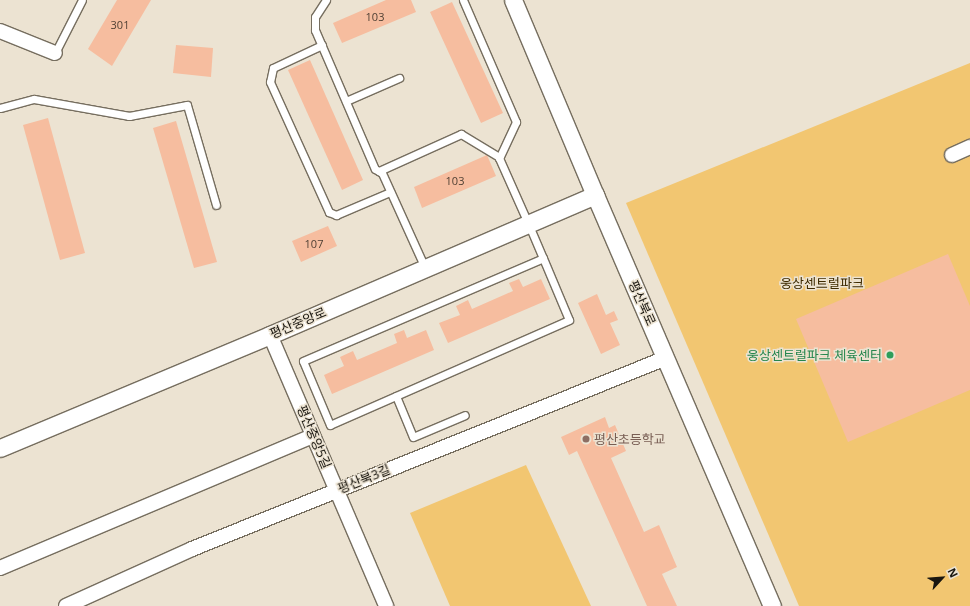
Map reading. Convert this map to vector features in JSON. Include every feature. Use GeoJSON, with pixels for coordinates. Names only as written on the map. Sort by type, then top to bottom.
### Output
{"type":"FeatureCollection","features":[{"type":"Feature","properties":{"kind":"street","name":"평산북로"},"geometry":{"type":"LineString","coordinates":[[513,0],[595,195],[772,606]]}},
{"type":"Feature","properties":{"kind":"street"},"geometry":{"type":"LineString","coordinates":[[0,31],[55,53]]}},
{"type":"Feature","properties":{"kind":"street"},"geometry":{"type":"LineString","coordinates":[[952,155],[970,148]]}},
{"type":"Feature","properties":{"kind":"street","name":"평산중앙로"},"geometry":{"type":"LineString","coordinates":[[0,448],[270,335],[595,195]]}},
{"type":"Feature","properties":{"kind":"street","name":"평산중앙5길"},"geometry":{"type":"LineString","coordinates":[[270,335],[386,606]]}},
{"type":"Feature","properties":{"kind":"street","name":"평산북3길"},"geometry":{"type":"LineString","coordinates":[[66,606],[192,549],[666,358]]}},
{"type":"Feature","properties":{"kind":"street"},"geometry":{"type":"LineString","coordinates":[[0,568],[313,436]]}},
{"type":"Feature","properties":{"kind":"lane"},"geometry":{"type":"LineString","coordinates":[[55,53],[82,0]]}},
{"type":"Feature","properties":{"kind":"lane"},"geometry":{"type":"LineString","coordinates":[[326,0],[315,17],[315,30],[375,169],[382,173],[425,268]]}},
{"type":"Feature","properties":{"kind":"lane"},"geometry":{"type":"LineString","coordinates":[[463,0],[516,122],[499,157]]}},
{"type":"Feature","properties":{"kind":"lane"},"geometry":{"type":"LineString","coordinates":[[322,45],[273,68],[270,82],[329,212],[336,216],[390,192]]}},
{"type":"Feature","properties":{"kind":"lane"},"geometry":{"type":"LineString","coordinates":[[346,101],[399,78]]}},
{"type":"Feature","properties":{"kind":"lane"},"geometry":{"type":"LineString","coordinates":[[0,108],[34,99],[128,116],[187,106],[216,205]]}},
{"type":"Feature","properties":{"kind":"lane"},"geometry":{"type":"LineString","coordinates":[[379,171],[461,134],[499,157],[528,223],[543,258],[569,320],[330,425],[302,361],[543,258]]}},
{"type":"Feature","properties":{"kind":"lane"},"geometry":{"type":"LineString","coordinates":[[396,396],[413,437],[465,415]]}},
{"type":"Feature","properties":{"kind":"green space","name":"웅상센트럴파크"},"geometry":{"type":"Polygon","coordinates":[[[970,63],[970,606],[799,606],[626,203],[970,63]]]}},
{"type":"Feature","properties":{"kind":"green space"},"geometry":{"type":"Polygon","coordinates":[[[526,465],[591,606],[450,606],[410,513],[526,465]]]}},
{"type":"Feature","properties":{"kind":"building"},"geometry":{"type":"Polygon","coordinates":[[[117,0],[151,0],[112,66],[88,49],[117,0]]]}},
{"type":"Feature","properties":{"kind":"building"},"geometry":{"type":"Polygon","coordinates":[[[386,0],[411,0],[416,12],[342,43],[333,23],[386,0]]]}},
{"type":"Feature","properties":{"kind":"building"},"geometry":{"type":"Polygon","coordinates":[[[452,2],[503,113],[481,123],[430,12],[452,2]]]}},
{"type":"Feature","properties":{"kind":"building"},"geometry":{"type":"Polygon","coordinates":[[[176,45],[213,48],[211,77],[173,73],[176,45]]]}},
{"type":"Feature","properties":{"kind":"building"},"geometry":{"type":"Polygon","coordinates":[[[310,60],[363,180],[342,190],[288,70],[310,60]]]}},
{"type":"Feature","properties":{"kind":"building"},"geometry":{"type":"Polygon","coordinates":[[[48,118],[85,253],[60,260],[23,125],[48,118]]]}},
{"type":"Feature","properties":{"kind":"building"},"geometry":{"type":"Polygon","coordinates":[[[176,121],[217,262],[194,268],[153,128],[176,121]]]}},
{"type":"Feature","properties":{"kind":"building"},"geometry":{"type":"Polygon","coordinates":[[[487,155],[496,176],[422,208],[414,187],[487,155]]]}},
{"type":"Feature","properties":{"kind":"building"},"geometry":{"type":"Polygon","coordinates":[[[328,226],[337,246],[301,262],[292,241],[328,226]]]}},
{"type":"Feature","properties":{"kind":"building","name":"웅상센트럴파크 체육센터"},"geometry":{"type":"Polygon","coordinates":[[[948,254],[970,306],[970,390],[848,442],[796,319],[948,254]]]}},
{"type":"Feature","properties":{"kind":"building"},"geometry":{"type":"Polygon","coordinates":[[[519,279],[523,287],[541,279],[550,299],[448,343],[439,323],[460,315],[456,306],[468,300],[472,309],[513,291],[509,283],[519,279]]]}},
{"type":"Feature","properties":{"kind":"building"},"geometry":{"type":"Polygon","coordinates":[[[597,294],[606,315],[614,311],[618,320],[610,323],[620,345],[601,354],[578,303],[597,294]]]}},
{"type":"Feature","properties":{"kind":"building"},"geometry":{"type":"Polygon","coordinates":[[[404,330],[407,338],[426,330],[434,350],[332,394],[324,375],[344,366],[340,357],[353,351],[357,360],[397,343],[394,334],[404,330]]]}},
{"type":"Feature","properties":{"kind":"building"},"geometry":{"type":"Polygon","coordinates":[[[605,417],[609,428],[615,425],[626,451],[611,458],[644,532],[659,525],[677,567],[662,574],[677,606],[647,606],[577,451],[569,455],[561,437],[605,417]]]}},
{"type":"Feature","properties":{"kind":"place","name":"웅상센트럴파크 체육센터"},"geometry":{"type":"Point","coordinates":[890,355]}},
{"type":"Feature","properties":{"kind":"place","name":"평산초등학교"},"geometry":{"type":"Point","coordinates":[586,439]}}]}
